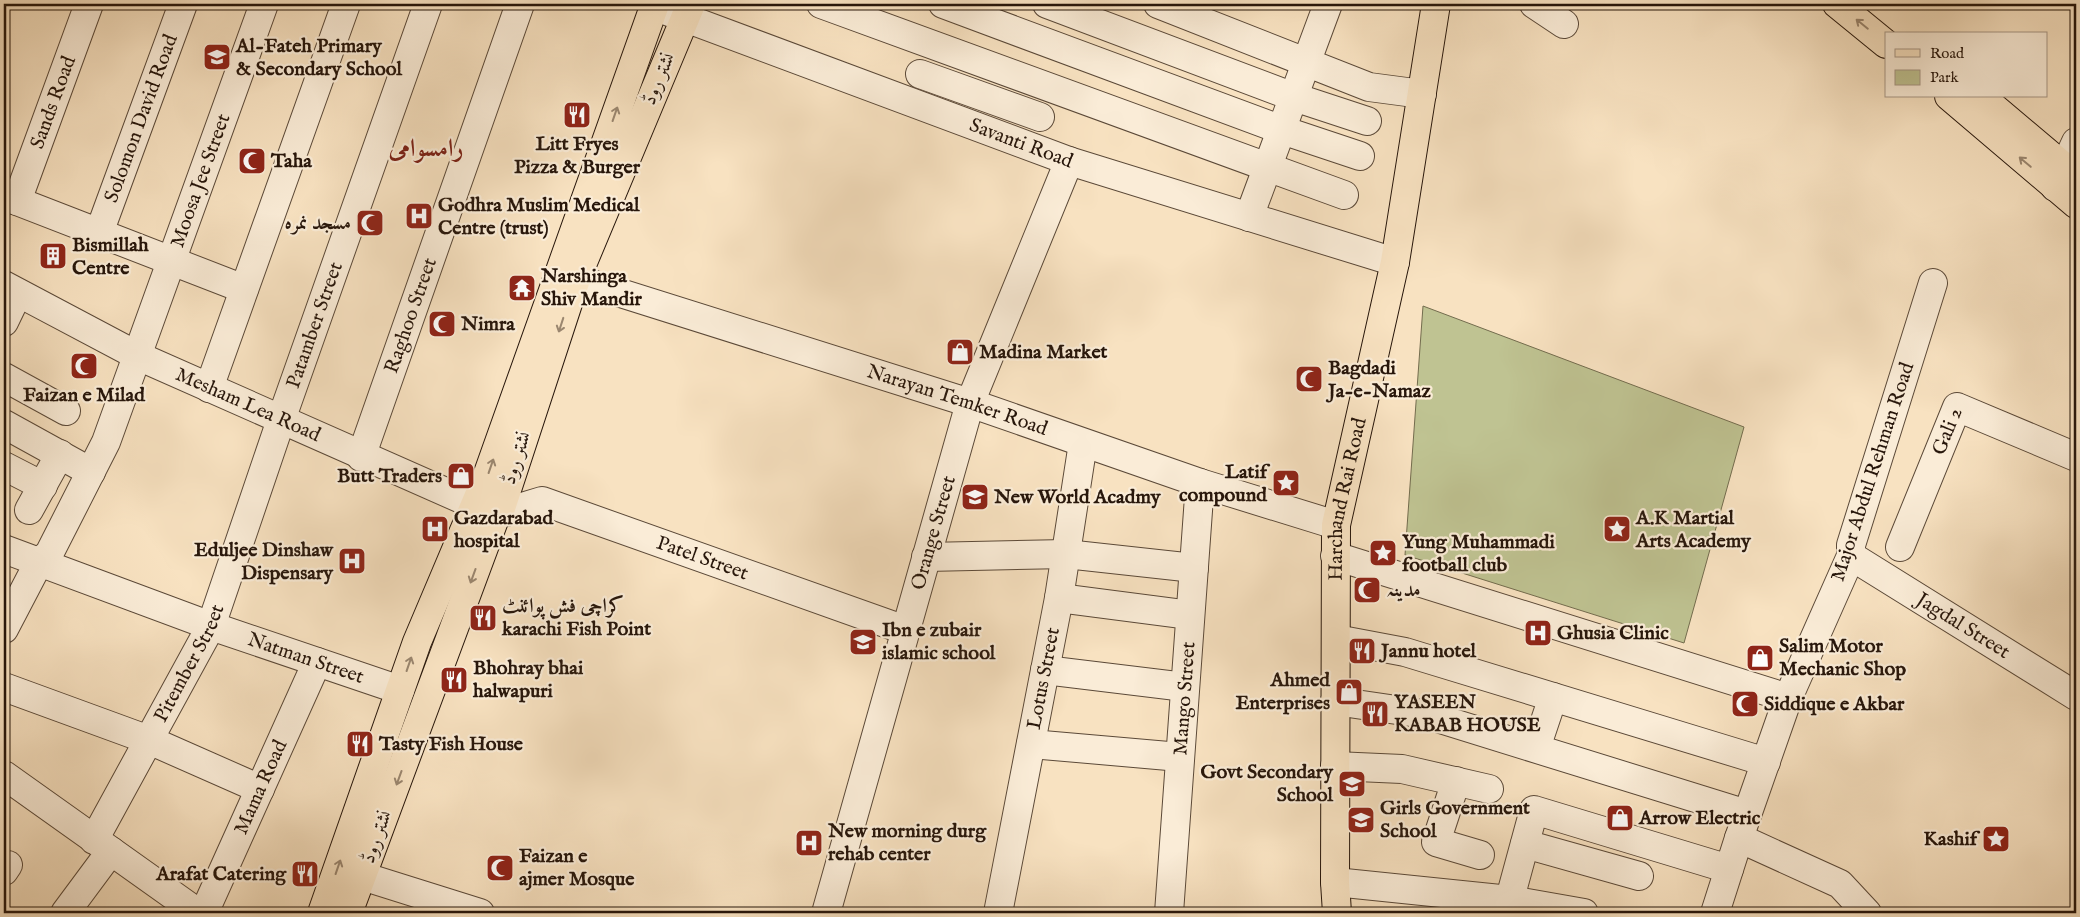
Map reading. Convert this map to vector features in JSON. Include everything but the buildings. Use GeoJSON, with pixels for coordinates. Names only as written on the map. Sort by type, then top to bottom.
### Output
{"type":"FeatureCollection","features":[{"type":"Feature","properties":{"kind":"main road","name":"Harchand Rai Road"},"geometry":{"type":"LineString","coordinates":[[1337,913],[1335,882],[1336,525],[1395,262],[1436,4]]}},
{"type":"Feature","properties":{"kind":"main road"},"geometry":{"type":"LineString","coordinates":[[1837,4],[1885,43]]}},
{"type":"Feature","properties":{"kind":"main road"},"geometry":{"type":"LineString","coordinates":[[1867,4],[1902,32]]}},
{"type":"Feature","properties":{"kind":"main road","name":"نشتر روڈ"},"geometry":{"type":"LineString","coordinates":[[487,509],[486,479],[654,5]]}},
{"type":"Feature","properties":{"kind":"main road","name":"نشتر روڈ"},"geometry":{"type":"LineString","coordinates":[[322,913],[417,642],[487,509],[576,279],[688,11]]}},
{"type":"Feature","properties":{"kind":"main road"},"geometry":{"type":"LineString","coordinates":[[1967,100],[2068,184]]}},
{"type":"Feature","properties":{"kind":"main road","name":"نشتر روڈ"},"geometry":{"type":"LineString","coordinates":[[348,913],[496,515],[487,509]]}},
{"type":"Feature","properties":{"kind":"street","name":"Sands Road"},"geometry":{"type":"LineString","coordinates":[[10,199],[89,4]]}},
{"type":"Feature","properties":{"kind":"street","name":"Solomon David Road"},"geometry":{"type":"LineString","coordinates":[[99,233],[183,4]]}},
{"type":"Feature","properties":{"kind":"street","name":"Moosa Jee Street"},"geometry":{"type":"LineString","coordinates":[[4,629],[39,562],[49,554],[106,442],[264,4]]}},
{"type":"Feature","properties":{"kind":"street"},"geometry":{"type":"LineString","coordinates":[[209,388],[346,4]]}},
{"type":"Feature","properties":{"kind":"street","name":"Patamber Street"},"geometry":{"type":"LineString","coordinates":[[281,420],[428,4]]}},
{"type":"Feature","properties":{"kind":"street","name":"Raghoo Street"},"geometry":{"type":"LineString","coordinates":[[362,456],[520,4]]}},
{"type":"Feature","properties":{"kind":"street"},"geometry":{"type":"LineString","coordinates":[[821,4],[1344,195]]}},
{"type":"Feature","properties":{"kind":"street"},"geometry":{"type":"LineString","coordinates":[[943,4],[1282,130],[1360,156]]}},
{"type":"Feature","properties":{"kind":"street"},"geometry":{"type":"LineString","coordinates":[[1047,4],[1294,97],[1367,121]]}},
{"type":"Feature","properties":{"kind":"street"},"geometry":{"type":"LineString","coordinates":[[1158,4],[1369,87],[1422,94]]}},
{"type":"Feature","properties":{"kind":"street"},"geometry":{"type":"LineString","coordinates":[[1249,217],[1328,4]]}},
{"type":"Feature","properties":{"kind":"street"},"geometry":{"type":"LineString","coordinates":[[1534,4],[1564,24]]}},
{"type":"Feature","properties":{"kind":"street","name":"Savanti Road"},"geometry":{"type":"LineString","coordinates":[[654,5],[688,11],[1069,161],[1395,262]]}},
{"type":"Feature","properties":{"kind":"street"},"geometry":{"type":"LineString","coordinates":[[920,74],[1040,117]]}},
{"type":"Feature","properties":{"kind":"street"},"geometry":{"type":"LineString","coordinates":[[1030,147],[1051,88]]}},
{"type":"Feature","properties":{"kind":"street"},"geometry":{"type":"LineString","coordinates":[[2068,184],[2076,142]]}},
{"type":"Feature","properties":{"kind":"street","name":"Orange Street"},"geometry":{"type":"LineString","coordinates":[[826,913],[970,403],[1069,161]]}},
{"type":"Feature","properties":{"kind":"street"},"geometry":{"type":"LineString","coordinates":[[10,199],[244,288]]}},
{"type":"Feature","properties":{"kind":"street","name":"Narayan Temker Road"},"geometry":{"type":"LineString","coordinates":[[576,279],[970,403],[1200,483],[1336,525]]}},
{"type":"Feature","properties":{"kind":"street","name":"Major Abdul Rehman Road"},"geometry":{"type":"LineString","coordinates":[[1715,913],[1788,698],[1851,556],[1852,545],[1933,283]]}},
{"type":"Feature","properties":{"kind":"street"},"geometry":{"type":"LineString","coordinates":[[4,322],[11,289]]}},
{"type":"Feature","properties":{"kind":"street","name":"Mesham Lea Road"},"geometry":{"type":"LineString","coordinates":[[11,289],[138,356],[362,456],[487,509]]}},
{"type":"Feature","properties":{"kind":"street"},"geometry":{"type":"LineString","coordinates":[[4,377],[66,411]]}},
{"type":"Feature","properties":{"kind":"street","name":"Gali 2"},"geometry":{"type":"LineString","coordinates":[[1900,547],[1957,408],[2076,457]]}},
{"type":"Feature","properties":{"kind":"street","name":"Pitember Street"},"geometry":{"type":"LineString","coordinates":[[65,913],[103,846],[149,740],[211,626],[281,420]]}},
{"type":"Feature","properties":{"kind":"street"},"geometry":{"type":"LineString","coordinates":[[4,424],[91,472]]}},
{"type":"Feature","properties":{"kind":"street","name":"Lotus Street"},"geometry":{"type":"LineString","coordinates":[[998,913],[1059,598],[1083,442]]}},
{"type":"Feature","properties":{"kind":"street"},"geometry":{"type":"LineString","coordinates":[[29,510],[60,454]]}},
{"type":"Feature","properties":{"kind":"street"},"geometry":{"type":"LineString","coordinates":[[4,466],[42,486]]}},
{"type":"Feature","properties":{"kind":"street","name":"Mango Street"},"geometry":{"type":"LineString","coordinates":[[1169,913],[1200,483]]}},
{"type":"Feature","properties":{"kind":"street","name":"Patel Street"},"geometry":{"type":"LineString","coordinates":[[487,509],[542,501],[905,630]]}},
{"type":"Feature","properties":{"kind":"street","name":"Natman Street"},"geometry":{"type":"LineString","coordinates":[[4,549],[211,626],[400,690]]}},
{"type":"Feature","properties":{"kind":"street"},"geometry":{"type":"LineString","coordinates":[[926,557],[1066,554],[1194,568]]}},
{"type":"Feature","properties":{"kind":"street"},"geometry":{"type":"LineString","coordinates":[[1335,556],[1788,698]]}},
{"type":"Feature","properties":{"kind":"street","name":"Jagdal Street"},"geometry":{"type":"LineString","coordinates":[[1851,556],[2076,696]]}},
{"type":"Feature","properties":{"kind":"street"},"geometry":{"type":"LineString","coordinates":[[1059,598],[1190,615]]}},
{"type":"Feature","properties":{"kind":"street"},"geometry":{"type":"LineString","coordinates":[[1336,639],[1405,652],[1766,762]]}},
{"type":"Feature","properties":{"kind":"street","name":"Mama Road"},"geometry":{"type":"LineString","coordinates":[[204,913],[317,662]]}},
{"type":"Feature","properties":{"kind":"street"},"geometry":{"type":"LineString","coordinates":[[1045,670],[1185,687]]}},
{"type":"Feature","properties":{"kind":"street"},"geometry":{"type":"LineString","coordinates":[[4,687],[149,740],[260,789]]}},
{"type":"Feature","properties":{"kind":"street"},"geometry":{"type":"LineString","coordinates":[[1536,748],[1553,697]]}},
{"type":"Feature","properties":{"kind":"street"},"geometry":{"type":"LineString","coordinates":[[1335,701],[1424,714],[1536,748],[1743,826],[1840,884],[1867,913]]}},
{"type":"Feature","properties":{"kind":"street"},"geometry":{"type":"LineString","coordinates":[[1031,744],[1180,757]]}},
{"type":"Feature","properties":{"kind":"street"},"geometry":{"type":"LineString","coordinates":[[1335,766],[1402,769],[1489,789]]}},
{"type":"Feature","properties":{"kind":"street"},"geometry":{"type":"LineString","coordinates":[[4,775],[198,913]]}},
{"type":"Feature","properties":{"kind":"street"},"geometry":{"type":"LineString","coordinates":[[1456,781],[1436,842],[1480,855]]}},
{"type":"Feature","properties":{"kind":"street"},"geometry":{"type":"LineString","coordinates":[[1508,906],[1534,810],[1729,869]]}},
{"type":"Feature","properties":{"kind":"street"},"geometry":{"type":"LineString","coordinates":[[1525,844],[1639,876]]}},
{"type":"Feature","properties":{"kind":"street"},"geometry":{"type":"LineString","coordinates":[[362,876],[480,913]]}},
{"type":"Feature","properties":{"kind":"street"},"geometry":{"type":"LineString","coordinates":[[1335,882],[1508,906],[1584,913]]}},
{"type":"Feature","properties":{"kind":"green space"},"geometry":{"type":"Polygon","coordinates":[[[1423,306],[1744,427],[1684,643],[1405,555],[1423,306]]]}},
{"type":"Feature","properties":{"kind":"place","name":"Al-Fateh Primary & Secondary School"},"geometry":{"type":"Point","coordinates":[217,57]}},
{"type":"Feature","properties":{"kind":"place","name":"Litt Fryes Pizza & Burger"},"geometry":{"type":"Point","coordinates":[577,115]}},
{"type":"Feature","properties":{"kind":"place","name":"Taha"},"geometry":{"type":"Point","coordinates":[252,161]}},
{"type":"Feature","properties":{"kind":"place","name":"Godhra Muslim Medical Centre (trust)"},"geometry":{"type":"Point","coordinates":[419,216]}},
{"type":"Feature","properties":{"kind":"place","name":"مسجد نمرہ"},"geometry":{"type":"Point","coordinates":[370,223]}},
{"type":"Feature","properties":{"kind":"place","name":"Bismillah Centre"},"geometry":{"type":"Point","coordinates":[53,256]}},
{"type":"Feature","properties":{"kind":"place","name":"Narshinga Shiv Mandir"},"geometry":{"type":"Point","coordinates":[522,288]}},
{"type":"Feature","properties":{"kind":"place","name":"Nimra"},"geometry":{"type":"Point","coordinates":[442,324]}},
{"type":"Feature","properties":{"kind":"place","name":"Madina Market"},"geometry":{"type":"Point","coordinates":[960,352]}},
{"type":"Feature","properties":{"kind":"place","name":"Faizan e Milad"},"geometry":{"type":"Point","coordinates":[84,366]}},
{"type":"Feature","properties":{"kind":"place","name":"Bagdadi Ja-e-Namaz"},"geometry":{"type":"Point","coordinates":[1309,379]}},
{"type":"Feature","properties":{"kind":"place","name":"Butt Traders"},"geometry":{"type":"Point","coordinates":[461,476]}},
{"type":"Feature","properties":{"kind":"place","name":"Latif compound"},"geometry":{"type":"Point","coordinates":[1286,483]}},
{"type":"Feature","properties":{"kind":"place","name":"New World Acadmy"},"geometry":{"type":"Point","coordinates":[975,497]}},
{"type":"Feature","properties":{"kind":"place","name":"Gazdarabad hospital"},"geometry":{"type":"Point","coordinates":[435,529]}},
{"type":"Feature","properties":{"kind":"place","name":"A.K Martial Arts Academy"},"geometry":{"type":"Point","coordinates":[1617,529]}},
{"type":"Feature","properties":{"kind":"place","name":"Yung Muhammadi football club"},"geometry":{"type":"Point","coordinates":[1383,553]}},
{"type":"Feature","properties":{"kind":"place","name":"Eduljee Dinshaw Dispensary"},"geometry":{"type":"Point","coordinates":[352,561]}},
{"type":"Feature","properties":{"kind":"place","name":"مدینہ"},"geometry":{"type":"Point","coordinates":[1367,590]}},
{"type":"Feature","properties":{"kind":"place","name":"کراچی فش پوائنٹ karachi Fish Point"},"geometry":{"type":"Point","coordinates":[483,618]}},
{"type":"Feature","properties":{"kind":"place","name":"Ghusia Clinic"},"geometry":{"type":"Point","coordinates":[1538,633]}},
{"type":"Feature","properties":{"kind":"place","name":"Ibn e zubair islamic school"},"geometry":{"type":"Point","coordinates":[863,642]}},
{"type":"Feature","properties":{"kind":"place","name":"Jannu hotel"},"geometry":{"type":"Point","coordinates":[1362,651]}},
{"type":"Feature","properties":{"kind":"place","name":"Salim Motor Mechanic Shop"},"geometry":{"type":"Point","coordinates":[1760,658]}},
{"type":"Feature","properties":{"kind":"place","name":"Bhohray bhai halwapuri"},"geometry":{"type":"Point","coordinates":[454,680]}},
{"type":"Feature","properties":{"kind":"place","name":"Ahmed Enterprises"},"geometry":{"type":"Point","coordinates":[1349,692]}},
{"type":"Feature","properties":{"kind":"place","name":"Siddique e Akbar"},"geometry":{"type":"Point","coordinates":[1745,704]}},
{"type":"Feature","properties":{"kind":"place","name":"YASEEN KABAB HOUSE"},"geometry":{"type":"Point","coordinates":[1375,714]}},
{"type":"Feature","properties":{"kind":"place","name":"Tasty Fish House"},"geometry":{"type":"Point","coordinates":[360,744]}},
{"type":"Feature","properties":{"kind":"place","name":"Govt Secondary School"},"geometry":{"type":"Point","coordinates":[1352,784]}},
{"type":"Feature","properties":{"kind":"place","name":"Arrow Electric"},"geometry":{"type":"Point","coordinates":[1620,818]}},
{"type":"Feature","properties":{"kind":"place","name":"Girls Government School"},"geometry":{"type":"Point","coordinates":[1361,820]}},
{"type":"Feature","properties":{"kind":"place","name":"Kashif"},"geometry":{"type":"Point","coordinates":[1996,839]}},
{"type":"Feature","properties":{"kind":"place","name":"New morning durg rehab center"},"geometry":{"type":"Point","coordinates":[809,843]}},
{"type":"Feature","properties":{"kind":"place","name":"Faizan e ajmer Mosque"},"geometry":{"type":"Point","coordinates":[500,868]}},
{"type":"Feature","properties":{"kind":"place","name":"Arafat Catering"},"geometry":{"type":"Point","coordinates":[305,874]}},
{"type":"Feature","properties":{"kind":"district","name":"رامسوامی"},"geometry":{"type":"Point","coordinates":[426,149]}}]}
